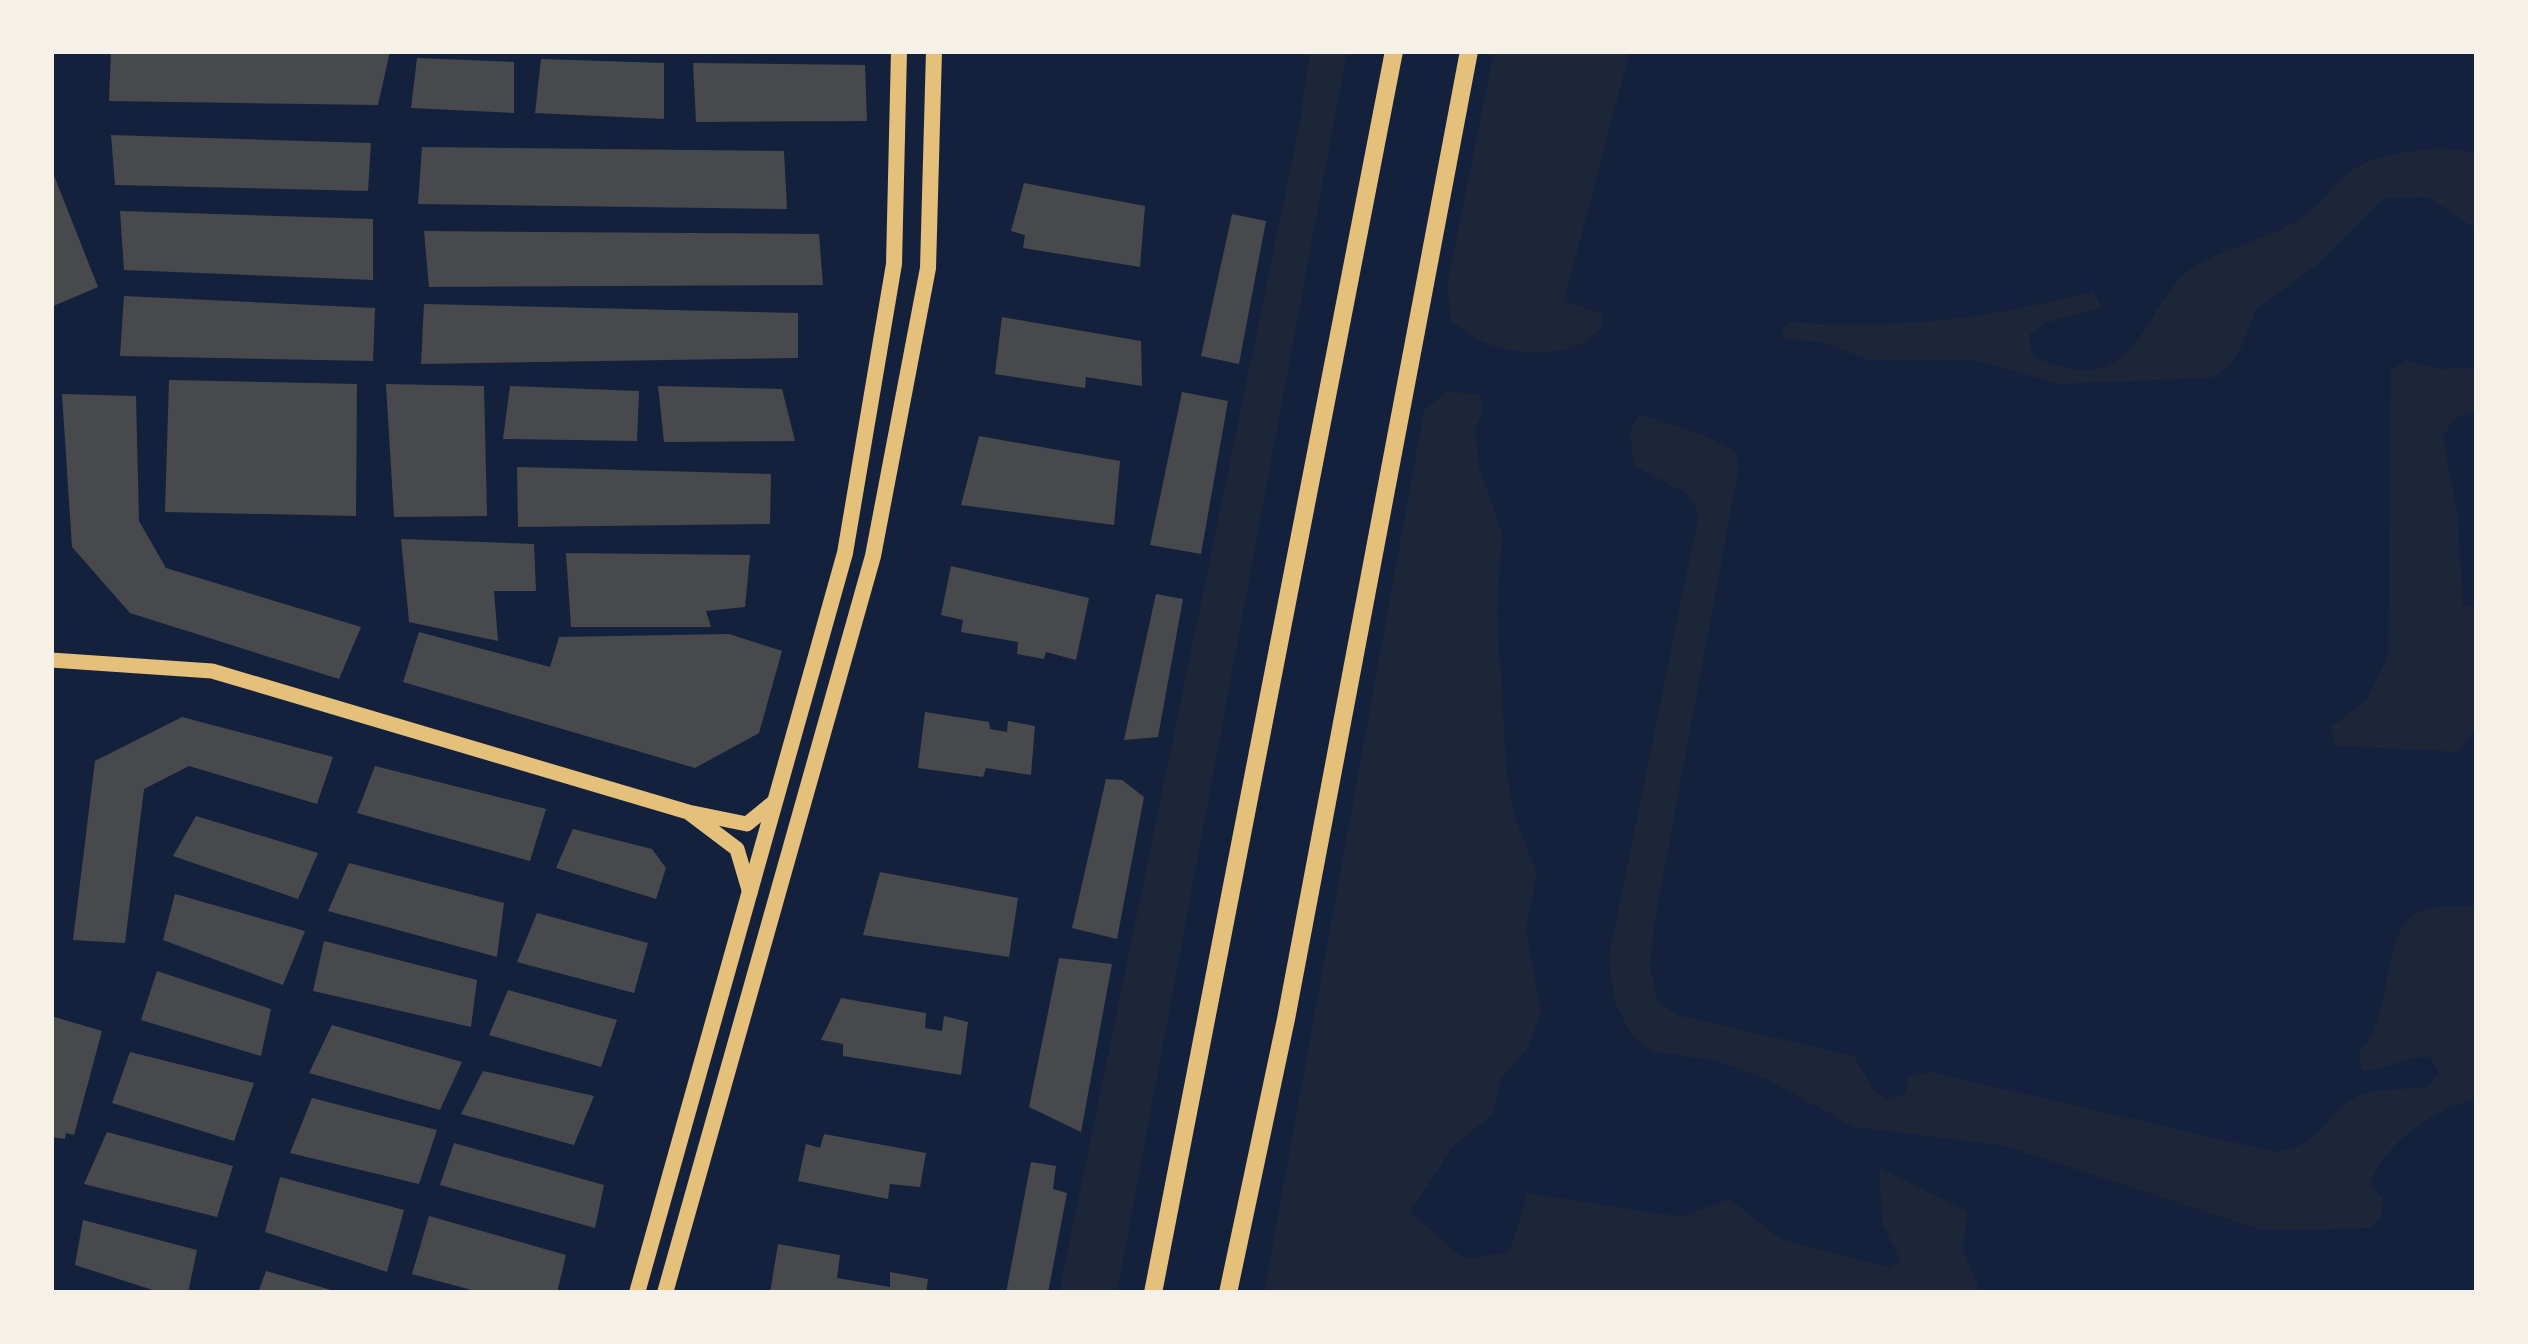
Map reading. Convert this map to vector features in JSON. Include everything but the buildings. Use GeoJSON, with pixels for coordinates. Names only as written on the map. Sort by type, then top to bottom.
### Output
{"type":"FeatureCollection","features":[{"type":"Feature","properties":{"kind":"highway"},"geometry":{"type":"LineString","coordinates":[[1378,132],[1381,51]]}},
{"type":"Feature","properties":{"kind":"highway"},"geometry":{"type":"LineString","coordinates":[[1153,1293],[1394,51]]}},
{"type":"Feature","properties":{"kind":"highway"},"geometry":{"type":"LineString","coordinates":[[1228,1293],[1290,996],[1469,51]]}},
{"type":"Feature","properties":{"kind":"main road"},"geometry":{"type":"LineString","coordinates":[[637,1293],[752,901],[845,553],[894,264],[899,51]]}},
{"type":"Feature","properties":{"kind":"main road"},"geometry":{"type":"LineString","coordinates":[[665,1293],[873,556],[928,268],[934,51]]}},
{"type":"Feature","properties":{"kind":"street"},"geometry":{"type":"LineString","coordinates":[[51,660],[212,671],[688,812],[747,824],[769,809],[782,790]]}},
{"type":"Feature","properties":{"kind":"street"},"geometry":{"type":"LineString","coordinates":[[688,812],[737,849],[752,901]]}},
{"type":"Feature","properties":{"kind":"shaded area"},"geometry":{"type":"Polygon","coordinates":[[[1310,51],[1347,51],[1117,1293],[1059,1293],[1299,127],[1310,51]]]}},
{"type":"Feature","properties":{"kind":"shaded area"},"geometry":{"type":"Polygon","coordinates":[[[1494,51],[1630,51],[1564,301],[1602,314],[1602,327],[1569,348],[1548,352],[1505,349],[1484,342],[1451,320],[1447,285],[1494,51]]]}},
{"type":"Feature","properties":{"kind":"shaded area"},"geometry":{"type":"Polygon","coordinates":[[[2441,148],[2477,153],[2477,230],[2428,197],[2384,198],[2315,266],[2256,309],[2229,367],[2210,378],[2059,384],[1978,361],[1869,360],[1824,342],[1784,339],[1782,330],[1789,322],[1943,320],[2093,291],[2103,308],[2044,323],[2028,336],[2033,356],[2070,369],[2098,369],[2119,359],[2136,342],[2179,280],[2197,265],[2298,220],[2366,163],[2441,148]]]}},
{"type":"Feature","properties":{"kind":"shaded area"},"geometry":{"type":"Polygon","coordinates":[[[2407,360],[2436,369],[2477,368],[2477,410],[2454,419],[2443,436],[2458,519],[2463,606],[2477,607],[2477,727],[2458,752],[2334,746],[2332,726],[2366,701],[2388,656],[2391,370],[2407,360]]]}},
{"type":"Feature","properties":{"kind":"shaded area"},"geometry":{"type":"Polygon","coordinates":[[[1446,391],[1480,395],[1483,413],[1475,428],[1478,464],[1502,534],[1497,612],[1507,777],[1515,818],[1537,873],[1526,931],[1541,1011],[1528,1048],[1501,1079],[1492,1115],[1454,1145],[1410,1212],[1464,1259],[1510,1252],[1527,1193],[1681,1217],[1729,1199],[1781,1239],[1889,1268],[1901,1261],[1883,1225],[1879,1168],[1967,1211],[1963,1250],[1979,1288],[2000,1293],[1264,1293],[1424,411],[1446,391]]]}},
{"type":"Feature","properties":{"kind":"shaded area"},"geometry":{"type":"Polygon","coordinates":[[[1639,415],[1725,446],[1737,453],[1738,472],[1654,925],[1650,965],[1657,1001],[1677,1015],[1854,1056],[1874,1091],[1889,1100],[1905,1093],[1910,1076],[1931,1072],[2275,1152],[2302,1144],[2361,1095],[2428,1087],[2439,1073],[2430,1057],[2361,1070],[2360,1051],[2379,1016],[2393,952],[2408,920],[2428,909],[2477,906],[2477,1098],[2428,1119],[2386,1155],[2370,1185],[2383,1198],[2381,1216],[2369,1228],[2265,1231],[2005,1146],[1854,1127],[1769,1080],[1717,1061],[1652,1051],[1632,1036],[1614,1000],[1609,956],[1699,513],[1686,493],[1634,466],[1630,431],[1639,415]]]}}]}
